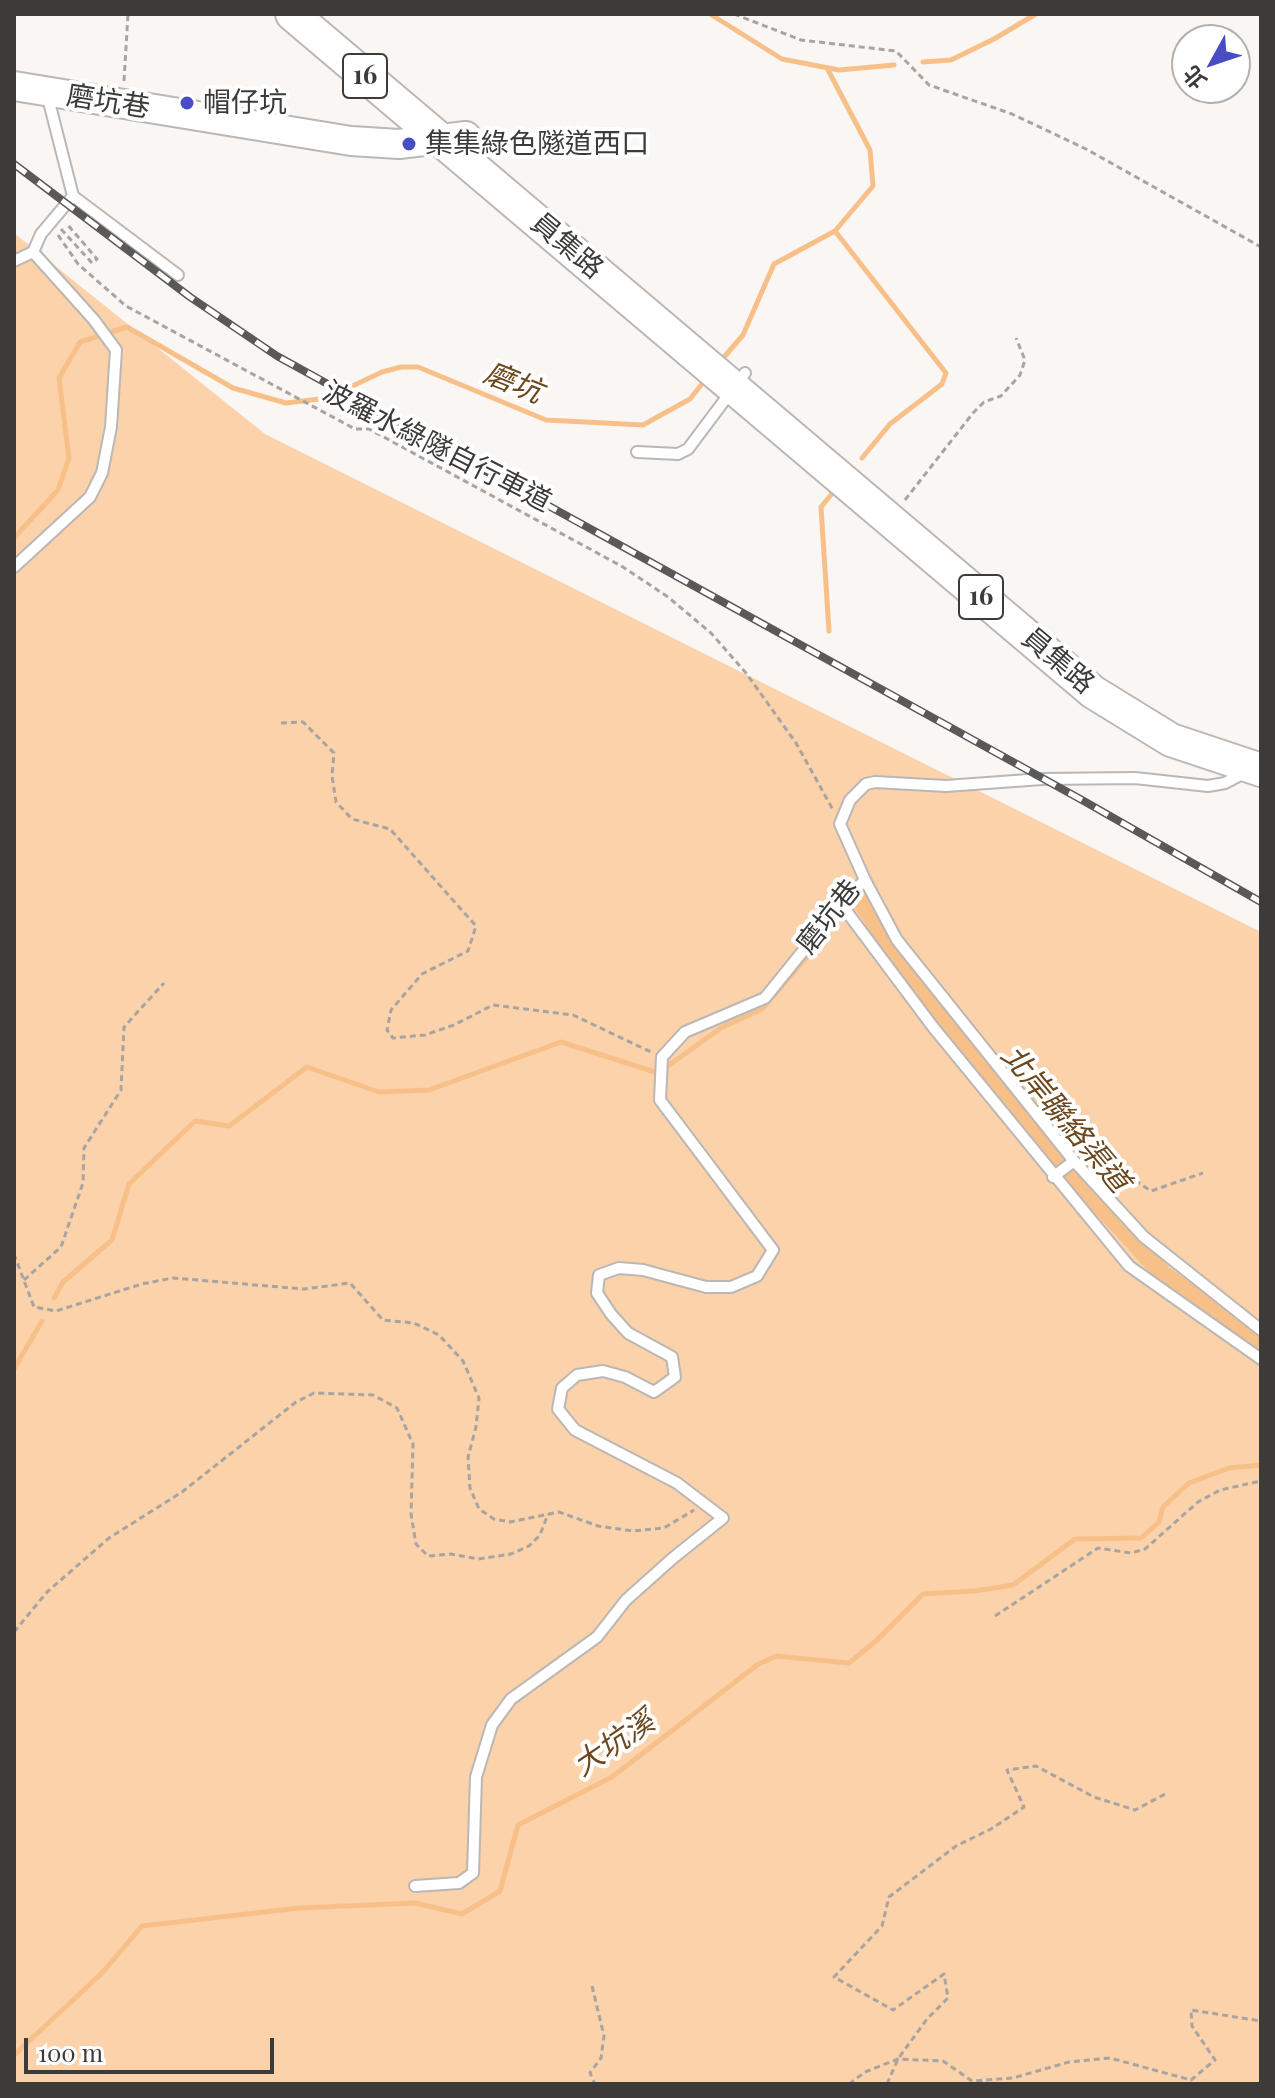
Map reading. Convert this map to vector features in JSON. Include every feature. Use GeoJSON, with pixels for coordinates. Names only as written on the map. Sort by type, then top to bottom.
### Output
{"type":"FeatureCollection","features":[{"type":"Feature","properties":{"kind":"main road","name":"16"},"geometry":{"type":"LineString","coordinates":[[292,14],[452,137]]}},
{"type":"Feature","properties":{"kind":"main road","name":"16"},"geometry":{"type":"LineString","coordinates":[[324,14],[452,137]]}},
{"type":"Feature","properties":{"kind":"main road","name":"員集路"},"geometry":{"type":"LineString","coordinates":[[452,137],[739,379],[1093,692],[1171,740],[1258,764]]}},
{"type":"Feature","properties":{"kind":"main road","name":"員集路"},"geometry":{"type":"LineString","coordinates":[[739,379],[902,504],[1105,675],[1258,764]]}},
{"type":"Feature","properties":{"kind":"street","name":"磨坑巷"},"geometry":{"type":"LineString","coordinates":[[14,86],[351,141],[399,144],[452,137]]}},
{"type":"Feature","properties":{"kind":"lane"},"geometry":{"type":"LineString","coordinates":[[46,92],[73,196],[178,275]]}},
{"type":"Feature","properties":{"kind":"lane"},"geometry":{"type":"LineString","coordinates":[[14,261],[33,252],[41,234],[73,196]]}},
{"type":"Feature","properties":{"kind":"lane"},"geometry":{"type":"LineString","coordinates":[[14,567],[90,497],[102,473],[111,427],[116,350],[94,320],[33,252]]}},
{"type":"Feature","properties":{"kind":"lane"},"geometry":{"type":"LineString","coordinates":[[637,452],[678,454],[688,449],[739,379]]}},
{"type":"Feature","properties":{"kind":"lane"},"geometry":{"type":"LineString","coordinates":[[840,824],[843,810],[850,800],[866,784],[875,782],[946,786],[1042,779],[1135,778],[1208,786],[1225,783],[1258,764]]}},
{"type":"Feature","properties":{"kind":"lane","name":"磨坑巷"},"geometry":{"type":"LineString","coordinates":[[662,1058],[685,1032],[765,998],[841,904],[865,880],[840,824]]}},
{"type":"Feature","properties":{"kind":"lane"},"geometry":{"type":"LineString","coordinates":[[865,880],[897,940],[1074,1161],[1144,1237],[1261,1330]]}},
{"type":"Feature","properties":{"kind":"lane"},"geometry":{"type":"LineString","coordinates":[[841,904],[933,1027],[1129,1266],[1261,1359]]}},
{"type":"Feature","properties":{"kind":"lane"},"geometry":{"type":"LineString","coordinates":[[415,1886],[459,1883],[473,1873],[476,1777],[492,1725],[511,1699],[597,1637],[626,1600],[723,1518],[677,1483],[575,1430],[558,1409],[562,1388],[577,1375],[603,1371],[625,1377],[654,1392],[675,1377],[672,1357],[628,1333],[611,1314],[597,1293],[599,1275],[619,1268],[643,1270],[706,1287],[731,1287],[757,1276],[773,1250],[660,1100],[662,1058]]}},
{"type":"Feature","properties":{"kind":"lane"},"geometry":{"type":"LineString","coordinates":[[1053,1177],[1074,1161]]}},
{"type":"Feature","properties":{"kind":"path"},"geometry":{"type":"LineString","coordinates":[[121,104],[128,14]]}},
{"type":"Feature","properties":{"kind":"path"},"geometry":{"type":"LineString","coordinates":[[734,14],[801,40],[896,51],[929,85],[1012,114],[1086,149],[1261,247]]}},
{"type":"Feature","properties":{"kind":"path","name":"波羅水綠隧自行車道"},"geometry":{"type":"LineString","coordinates":[[59,215],[97,259],[92,263],[62,228],[57,233],[78,264],[126,306],[355,429],[369,429],[623,567],[668,597],[711,633],[746,673],[796,743],[840,824]]}},
{"type":"Feature","properties":{"kind":"path"},"geometry":{"type":"LineString","coordinates":[[902,504],[973,413],[984,402],[1001,396],[1020,375],[1025,360],[1016,338]]}},
{"type":"Feature","properties":{"kind":"path"},"geometry":{"type":"LineString","coordinates":[[281,723],[303,722],[334,753],[332,776],[336,802],[352,819],[390,829],[476,926],[468,951],[422,974],[391,1010],[387,1030],[393,1038],[425,1035],[454,1025],[493,1005],[573,1015],[662,1058]]}},
{"type":"Feature","properties":{"kind":"path"},"geometry":{"type":"LineString","coordinates":[[24,1280],[61,1247],[83,1183],[84,1148],[121,1090],[124,1027],[164,983]]}},
{"type":"Feature","properties":{"kind":"path"},"geometry":{"type":"LineString","coordinates":[[1074,1161],[1094,1160],[1115,1167],[1151,1191],[1203,1173]]}},
{"type":"Feature","properties":{"kind":"path"},"geometry":{"type":"LineString","coordinates":[[14,1254],[34,1307],[56,1311],[142,1284],[173,1278],[304,1289],[350,1283],[383,1320],[414,1323],[439,1335],[463,1361],[479,1398],[468,1457],[470,1488],[479,1509],[494,1519],[510,1522],[559,1512],[598,1526],[633,1531],[664,1528],[704,1504]]}},
{"type":"Feature","properties":{"kind":"path"},"geometry":{"type":"LineString","coordinates":[[14,1632],[47,1592],[109,1538],[182,1492],[296,1402],[314,1393],[373,1395],[397,1408],[413,1444],[411,1514],[416,1544],[428,1556],[451,1554],[478,1559],[511,1554],[529,1546],[540,1535],[548,1514]]}},
{"type":"Feature","properties":{"kind":"path"},"geometry":{"type":"LineString","coordinates":[[995,1616],[1098,1548],[1131,1553],[1145,1549],[1198,1502],[1220,1490],[1261,1481]]}},
{"type":"Feature","properties":{"kind":"path"},"geometry":{"type":"LineString","coordinates":[[887,2084],[898,2059],[927,2019],[948,1998],[944,1974],[893,2010],[834,1977],[882,1926],[889,1897],[956,1846],[991,1829],[1024,1807],[1007,1770],[1036,1766],[1094,1797],[1135,1810],[1167,1793]]}},
{"type":"Feature","properties":{"kind":"path"},"geometry":{"type":"LineString","coordinates":[[592,1986],[604,2036],[601,2058],[590,2073],[595,2084]]}},
{"type":"Feature","properties":{"kind":"path"},"geometry":{"type":"LineString","coordinates":[[849,2084],[865,2072],[898,2059],[943,2061],[972,2081],[1013,2078],[1069,2062],[1110,2058],[1191,2080],[1215,2060],[1192,2026],[1191,2010],[1261,2021]]}},
{"type":"Feature","properties":{"kind":"shaded area"},"geometry":{"type":"Polygon","coordinates":[[[14,233],[265,434],[1261,932],[1261,2084],[14,2084],[14,233]]]}},
{"type":"Feature","properties":{"kind":"waterway"},"geometry":{"type":"LineString","coordinates":[[710,14],[782,59],[839,70],[894,65]]}},
{"type":"Feature","properties":{"kind":"waterway","name":"磨坑"},"geometry":{"type":"LineString","coordinates":[[923,62],[951,60],[1036,14]]}},
{"type":"Feature","properties":{"kind":"waterway","name":"磨坑"},"geometry":{"type":"LineString","coordinates":[[719,363],[743,335],[774,264],[835,231],[873,186],[870,150],[827,68]]}},
{"type":"Feature","properties":{"kind":"waterway"},"geometry":{"type":"LineString","coordinates":[[835,231],[946,373],[942,384],[890,424],[862,458]]}},
{"type":"Feature","properties":{"kind":"waterway","name":"磨坑"},"geometry":{"type":"LineString","coordinates":[[14,538],[58,490],[69,458],[59,378],[80,342],[127,327],[233,388],[286,403],[327,398],[382,372],[418,367],[546,420],[643,425],[690,399],[705,380]]}},
{"type":"Feature","properties":{"kind":"waterway"},"geometry":{"type":"LineString","coordinates":[[829,631],[821,507],[835,490]]}},
{"type":"Feature","properties":{"kind":"waterway","name":"北岸聯絡渠道"},"geometry":{"type":"LineString","coordinates":[[859,898],[904,966],[1055,1156],[1163,1274],[1261,1344]]}},
{"type":"Feature","properties":{"kind":"waterway"},"geometry":{"type":"LineString","coordinates":[[54,1298],[63,1282],[112,1240],[129,1184],[195,1121],[229,1126],[307,1067],[379,1092],[429,1090],[561,1042],[658,1073],[721,1028],[762,1009],[828,932]]}},
{"type":"Feature","properties":{"kind":"waterway"},"geometry":{"type":"LineString","coordinates":[[14,1369],[42,1321]]}},
{"type":"Feature","properties":{"kind":"waterway","name":"大坑溪"},"geometry":{"type":"LineString","coordinates":[[14,2055],[102,1973],[142,1926],[299,1908],[415,1903],[462,1914],[500,1891],[518,1825],[612,1777],[757,1665],[776,1656],[849,1663],[923,1594],[1013,1585],[1075,1539],[1141,1538],[1159,1522],[1163,1507],[1189,1483],[1229,1468],[1261,1465]]}},
{"type":"Feature","properties":{"kind":"railway"},"geometry":{"type":"LineString","coordinates":[[14,164],[190,297],[277,356],[1261,902]]}},
{"type":"Feature","properties":{"kind":"place","name":"帽仔坑"},"geometry":{"type":"Point","coordinates":[187,103]}},
{"type":"Feature","properties":{"kind":"place","name":"集集綠色隧道西口"},"geometry":{"type":"Point","coordinates":[409,144]}}]}
